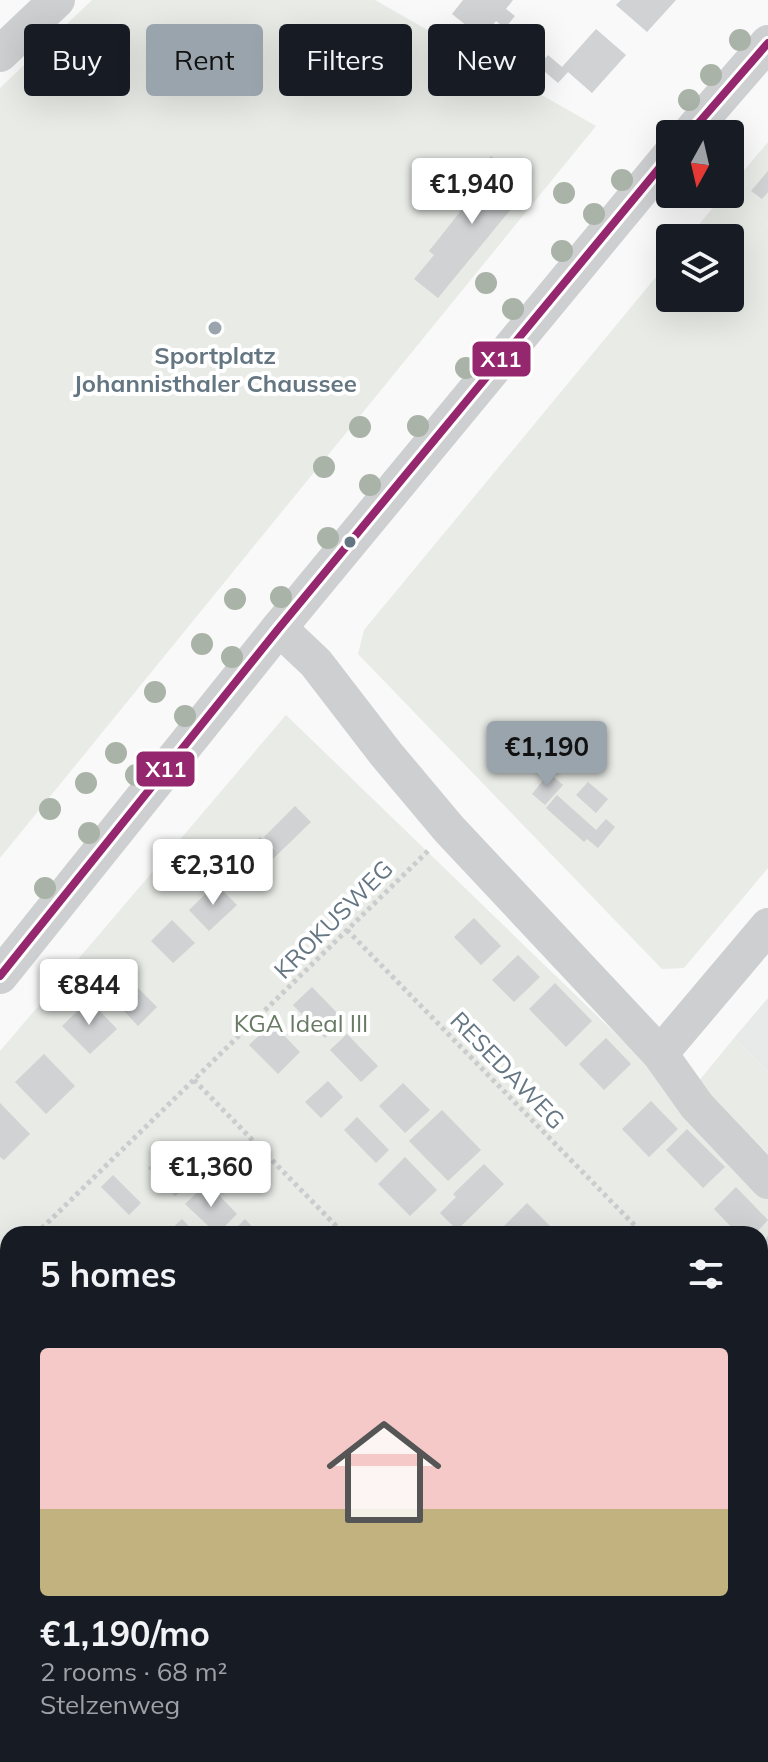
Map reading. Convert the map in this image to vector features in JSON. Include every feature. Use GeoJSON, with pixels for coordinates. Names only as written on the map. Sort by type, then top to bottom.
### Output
{"type":"FeatureCollection","features":[{"type":"Feature","properties":{"kind":"street"},"geometry":{"type":"LineString","coordinates":[[0,54],[57,0]]}},
{"type":"Feature","properties":{"kind":"street"},"geometry":{"type":"LineString","coordinates":[[701,120],[768,43]]}},
{"type":"Feature","properties":{"kind":"street"},"geometry":{"type":"LineString","coordinates":[[0,976],[279,628],[656,172]]}},
{"type":"Feature","properties":{"kind":"street"},"geometry":{"type":"LineString","coordinates":[[279,628],[316,663],[449,829],[660,1054],[697,1106],[768,1181]]}},
{"type":"Feature","properties":{"kind":"street"},"geometry":{"type":"LineString","coordinates":[[660,1054],[768,926]]}},
{"type":"Feature","properties":{"kind":"path","name":"KROKUSWEG"},"geometry":{"type":"LineString","coordinates":[[44,1226],[449,829]]}},
{"type":"Feature","properties":{"kind":"path","name":"RESEDAWEG"},"geometry":{"type":"LineString","coordinates":[[347,930],[635,1226]]}},
{"type":"Feature","properties":{"kind":"path"},"geometry":{"type":"LineString","coordinates":[[194,1080],[336,1226]]}},
{"type":"Feature","properties":{"kind":"shaded area"},"geometry":{"type":"Polygon","coordinates":[[[768,998],[768,1072],[734,1038],[768,998]]]}},
{"type":"Feature","properties":{"kind":"green space","name":"Sportplatz Johannisthaler Chaussee"},"geometry":{"type":"Polygon","coordinates":[[[92,0],[375,0],[428,30],[428,96],[543,96],[596,126],[0,858],[0,88],[24,65],[24,96],[130,96],[130,24],[67,24],[92,0]]]}},
{"type":"Feature","properties":{"kind":"green space"},"geometry":{"type":"Polygon","coordinates":[[[768,142],[768,868],[684,968],[662,969],[358,654],[364,630],[656,277],[656,312],[744,312],[744,224],[699,224],[713,208],[744,208],[744,170],[768,142]]]}},
{"type":"Feature","properties":{"kind":"green space","name":"KGA Ideal III"},"geometry":{"type":"Polygon","coordinates":[[[286,715],[768,1181],[768,1226],[0,1226],[0,1051],[286,715]]]}},
{"type":"Feature","properties":{"kind":"green space"},"geometry":{"type":"Polygon","coordinates":[[[734,1038],[768,1072],[768,1154],[698,1082],[734,1038]]]}},
{"type":"Feature","properties":{"kind":"building"},"geometry":{"type":"Polygon","coordinates":[[[463,0],[513,0],[506,9],[515,16],[508,24],[496,21],[494,24],[464,24],[452,14],[463,0]]]}},
{"type":"Feature","properties":{"kind":"building"},"geometry":{"type":"Polygon","coordinates":[[[621,0],[676,0],[647,32],[616,5],[621,0]]]}},
{"type":"Feature","properties":{"kind":"building"},"geometry":{"type":"Polygon","coordinates":[[[596,29],[626,55],[592,93],[568,72],[558,83],[545,72],[545,58],[548,55],[562,67],[596,29]]]}},
{"type":"Feature","properties":{"kind":"building"},"geometry":{"type":"Polygon","coordinates":[[[491,156],[529,187],[438,298],[414,279],[434,255],[429,251],[483,183],[474,176],[491,156]]]}},
{"type":"Feature","properties":{"kind":"building"},"geometry":{"type":"Polygon","coordinates":[[[768,171],[768,192],[762,199],[751,191],[768,171]]]}},
{"type":"Feature","properties":{"kind":"building"},"geometry":{"type":"Polygon","coordinates":[[[564,745],[572,753],[562,765],[553,757],[564,745]]]}},
{"type":"Feature","properties":{"kind":"building"},"geometry":{"type":"Polygon","coordinates":[[[549,773],[563,785],[545,805],[532,794],[549,773]]]}},
{"type":"Feature","properties":{"kind":"building"},"geometry":{"type":"Polygon","coordinates":[[[588,782],[608,799],[596,813],[576,795],[588,782]]]}},
{"type":"Feature","properties":{"kind":"building"},"geometry":{"type":"Polygon","coordinates":[[[557,795],[596,830],[606,819],[615,827],[598,848],[587,839],[584,842],[546,808],[557,795]]]}},
{"type":"Feature","properties":{"kind":"building"},"geometry":{"type":"Polygon","coordinates":[[[295,806],[311,822],[279,853],[264,837],[295,806]]]}},
{"type":"Feature","properties":{"kind":"building"},"geometry":{"type":"Polygon","coordinates":[[[260,837],[279,853],[251,879],[234,862],[260,837]]]}},
{"type":"Feature","properties":{"kind":"building"},"geometry":{"type":"Polygon","coordinates":[[[216,884],[237,905],[209,931],[189,910],[216,884]]]}},
{"type":"Feature","properties":{"kind":"building"},"geometry":{"type":"Polygon","coordinates":[[[474,918],[501,946],[481,965],[454,937],[474,918]]]}},
{"type":"Feature","properties":{"kind":"building"},"geometry":{"type":"Polygon","coordinates":[[[172,920],[195,943],[173,963],[151,941],[172,920]]]}},
{"type":"Feature","properties":{"kind":"building"},"geometry":{"type":"Polygon","coordinates":[[[518,955],[540,977],[514,1002],[492,980],[518,955]]]}},
{"type":"Feature","properties":{"kind":"building"},"geometry":{"type":"Polygon","coordinates":[[[132,982],[157,1007],[138,1026],[113,999],[132,982]]]}},
{"type":"Feature","properties":{"kind":"building"},"geometry":{"type":"Polygon","coordinates":[[[555,983],[592,1021],[566,1047],[529,1009],[555,983]]]}},
{"type":"Feature","properties":{"kind":"building"},"geometry":{"type":"Polygon","coordinates":[[[312,987],[344,1020],[325,1038],[293,1005],[312,987]]]}},
{"type":"Feature","properties":{"kind":"building"},"geometry":{"type":"Polygon","coordinates":[[[89,1000],[117,1029],[90,1054],[62,1026],[89,1000]]]}},
{"type":"Feature","properties":{"kind":"building"},"geometry":{"type":"Polygon","coordinates":[[[272,1023],[300,1052],[278,1074],[249,1045],[272,1023]]]}},
{"type":"Feature","properties":{"kind":"building"},"geometry":{"type":"Polygon","coordinates":[[[347,1034],[378,1066],[361,1082],[330,1050],[347,1034]]]}},
{"type":"Feature","properties":{"kind":"building"},"geometry":{"type":"Polygon","coordinates":[[[606,1038],[631,1064],[604,1090],[579,1064],[606,1038]]]}},
{"type":"Feature","properties":{"kind":"building"},"geometry":{"type":"Polygon","coordinates":[[[44,1054],[75,1086],[46,1114],[15,1082],[44,1054]]]}},
{"type":"Feature","properties":{"kind":"building"},"geometry":{"type":"Polygon","coordinates":[[[328,1081],[343,1097],[321,1118],[305,1102],[328,1081]]]}},
{"type":"Feature","properties":{"kind":"building"},"geometry":{"type":"Polygon","coordinates":[[[403,1083],[430,1110],[405,1133],[379,1106],[403,1083]]]}},
{"type":"Feature","properties":{"kind":"building"},"geometry":{"type":"Polygon","coordinates":[[[651,1101],[678,1129],[649,1157],[622,1129],[651,1101]]]}},
{"type":"Feature","properties":{"kind":"building"},"geometry":{"type":"Polygon","coordinates":[[[0,1103],[30,1134],[4,1160],[0,1157],[0,1103]]]}},
{"type":"Feature","properties":{"kind":"building"},"geometry":{"type":"Polygon","coordinates":[[[442,1110],[481,1150],[448,1181],[409,1141],[442,1110]]]}},
{"type":"Feature","properties":{"kind":"building"},"geometry":{"type":"Polygon","coordinates":[[[357,1117],[389,1150],[376,1163],[344,1130],[357,1117]]]}},
{"type":"Feature","properties":{"kind":"building"},"geometry":{"type":"Polygon","coordinates":[[[687,1129],[725,1167],[703,1188],[666,1150],[687,1129]]]}},
{"type":"Feature","properties":{"kind":"building"},"geometry":{"type":"Polygon","coordinates":[[[170,1147],[197,1175],[175,1196],[148,1168],[170,1147]]]}},
{"type":"Feature","properties":{"kind":"building"},"geometry":{"type":"Polygon","coordinates":[[[405,1157],[437,1190],[410,1216],[378,1184],[405,1157]]]}},
{"type":"Feature","properties":{"kind":"building"},"geometry":{"type":"Polygon","coordinates":[[[484,1164],[504,1184],[461,1226],[453,1226],[440,1213],[456,1197],[453,1194],[484,1164]]]}},
{"type":"Feature","properties":{"kind":"building"},"geometry":{"type":"Polygon","coordinates":[[[113,1175],[141,1203],[129,1215],[101,1187],[113,1175]]]}},
{"type":"Feature","properties":{"kind":"building"},"geometry":{"type":"Polygon","coordinates":[[[207,1183],[237,1214],[225,1226],[208,1226],[185,1204],[207,1183]]]}},
{"type":"Feature","properties":{"kind":"building"},"geometry":{"type":"Polygon","coordinates":[[[736,1187],[768,1220],[762,1226],[730,1226],[714,1209],[736,1187]]]}},
{"type":"Feature","properties":{"kind":"building"},"geometry":{"type":"Polygon","coordinates":[[[527,1203],[550,1226],[504,1226],[527,1203]]]}},
{"type":"Feature","properties":{"kind":"building"},"geometry":{"type":"Polygon","coordinates":[[[182,1219],[189,1226],[175,1226],[182,1219]]]}},
{"type":"Feature","properties":{"kind":"building"},"geometry":{"type":"Polygon","coordinates":[[[245,1219],[252,1226],[238,1226],[245,1219]]]}},
{"type":"Feature","properties":{"kind":"transit line","name":"X11"},"geometry":{"type":"LineString","coordinates":[[701,120],[768,43]]}},
{"type":"Feature","properties":{"kind":"transit line","name":"X11"},"geometry":{"type":"LineString","coordinates":[[0,976],[279,628],[656,172]]}},
{"type":"Feature","properties":{"kind":"place","name":"Sportplatz Johannisthaler Chaussee"},"geometry":{"type":"Point","coordinates":[215,328]}}]}
